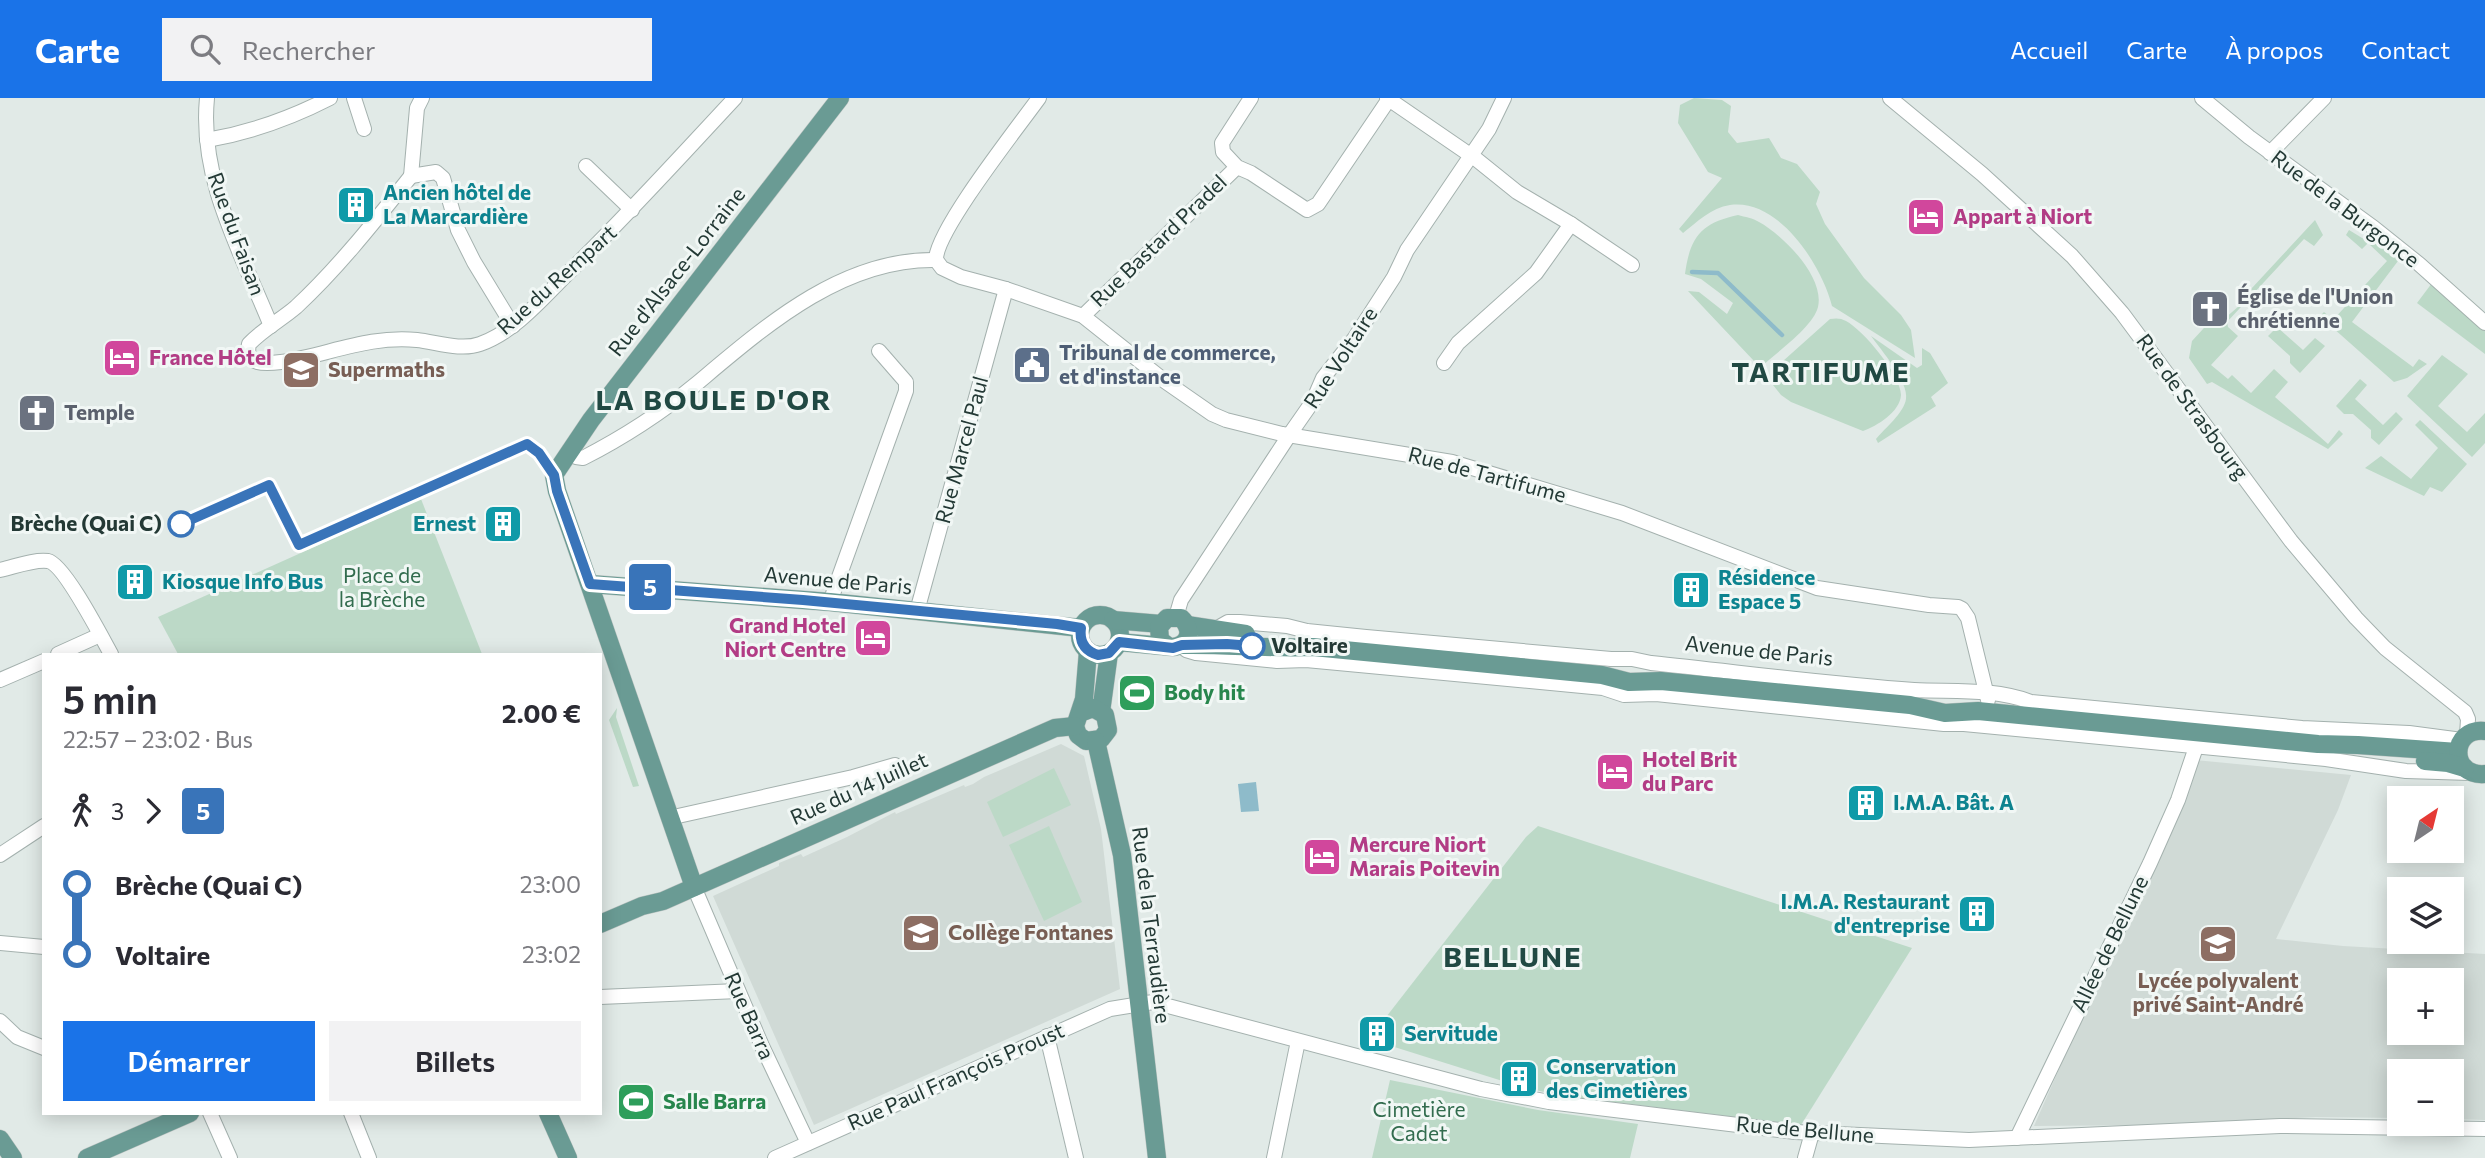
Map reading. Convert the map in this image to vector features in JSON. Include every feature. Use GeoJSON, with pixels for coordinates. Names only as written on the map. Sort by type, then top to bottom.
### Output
{"type":"FeatureCollection","features":[{"type":"Feature","properties":{"kind":"main road","name":"Rue d'Alsace-Lorraine"},"geometry":{"type":"LineString","coordinates":[[590,584],[557,491],[554,475],[569,451],[839,98]]}},
{"type":"Feature","properties":{"kind":"main road","name":"Avenue de Paris"},"geometry":{"type":"LineString","coordinates":[[590,584],[830,602],[1081,628]]}},
{"type":"Feature","properties":{"kind":"main road"},"geometry":{"type":"LineString","coordinates":[[590,584],[694,887]]}},
{"type":"Feature","properties":{"kind":"main road"},"geometry":{"type":"LineString","coordinates":[[1101,712],[1119,628],[1108,616],[1095,615],[1089,618],[1081,628],[1081,641],[1088,651],[1098,655],[1114,648]]}},
{"type":"Feature","properties":{"kind":"main road","name":"Avenue de Paris"},"geometry":{"type":"LineString","coordinates":[[1113,620],[1175,622],[1214,630],[1279,637],[1317,654]]}},
{"type":"Feature","properties":{"kind":"main road"},"geometry":{"type":"LineString","coordinates":[[1175,622],[1189,634],[1176,646],[1160,640],[1159,635],[1175,622]]}},
{"type":"Feature","properties":{"kind":"main road","name":"Avenue de Paris"},"geometry":{"type":"LineString","coordinates":[[1114,648],[1227,644],[1317,654],[1344,650],[1426,664],[1602,675],[1629,682],[1665,681],[1910,705],[1945,713],[1983,712],[2289,741],[2318,751],[2357,755],[2448,763],[2471,753]]}},
{"type":"Feature","properties":{"kind":"main road"},"geometry":{"type":"LineString","coordinates":[[1078,719],[1093,708],[1108,720],[1108,730],[1096,741],[1082,739],[1078,719],[1084,699],[1088,651]]}},
{"type":"Feature","properties":{"kind":"main road","name":"Rue du 14 Juillet"},"geometry":{"type":"LineString","coordinates":[[602,923],[642,906],[663,901],[1078,719]]}},
{"type":"Feature","properties":{"kind":"main road","name":"Rue de la Terraudière"},"geometry":{"type":"LineString","coordinates":[[1096,741],[1122,855],[1157,1158]]}},
{"type":"Feature","properties":{"kind":"main road","name":"Rue du 14 Juillet"},"geometry":{"type":"LineString","coordinates":[[602,935],[647,915],[663,901]]}},
{"type":"Feature","properties":{"kind":"main road"},"geometry":{"type":"LineString","coordinates":[[87,1158],[158,1119],[179,1115]]}},
{"type":"Feature","properties":{"kind":"main road"},"geometry":{"type":"LineString","coordinates":[[549,1115],[568,1158]]}},
{"type":"Feature","properties":{"kind":"main road"},"geometry":{"type":"LineString","coordinates":[[0,1139],[13,1158]]}},
{"type":"Feature","properties":{"kind":"street","name":"Rue du Faisan"},"geometry":{"type":"LineString","coordinates":[[207,98],[205,121],[216,192],[271,326]]}},
{"type":"Feature","properties":{"kind":"street"},"geometry":{"type":"LineString","coordinates":[[207,140],[264,124],[313,107],[330,98]]}},
{"type":"Feature","properties":{"kind":"street"},"geometry":{"type":"LineString","coordinates":[[355,98],[364,129]]}},
{"type":"Feature","properties":{"kind":"street"},"geometry":{"type":"LineString","coordinates":[[271,326],[312,291],[411,176],[416,108],[422,98]]}},
{"type":"Feature","properties":{"kind":"street","name":"Rue du Rempart"},"geometry":{"type":"LineString","coordinates":[[271,326],[249,344],[249,355],[253,361],[264,364],[289,361],[382,339],[470,347],[491,339],[513,326],[632,210],[735,98]]}},
{"type":"Feature","properties":{"kind":"street"},"geometry":{"type":"LineString","coordinates":[[569,451],[576,457],[583,458],[632,430],[816,294],[846,280],[897,264],[936,260],[935,252],[939,242],[960,208],[1039,98]]}},
{"type":"Feature","properties":{"kind":"street"},"geometry":{"type":"LineString","coordinates":[[1251,98],[1222,143],[1223,152],[1237,167],[1251,173],[1301,208],[1313,209],[1388,99],[1470,155],[1517,192],[1632,265]]}},
{"type":"Feature","properties":{"kind":"street","name":"Rue Voltaire"},"geometry":{"type":"LineString","coordinates":[[1175,622],[1181,600],[1313,401],[1323,378],[1354,339],[1394,277],[1407,250],[1489,129],[1504,98]]}},
{"type":"Feature","properties":{"kind":"street","name":"Rue de Strasbourg"},"geometry":{"type":"LineString","coordinates":[[1891,98],[1982,174],[2072,256],[2122,313],[2291,541],[2356,618],[2385,648],[2465,712],[2471,753]]}},
{"type":"Feature","properties":{"kind":"street","name":"Rue de la Burgonce"},"geometry":{"type":"LineString","coordinates":[[2202,98],[2270,153],[2374,228],[2485,323]]}},
{"type":"Feature","properties":{"kind":"street"},"geometry":{"type":"LineString","coordinates":[[2270,153],[2324,98]]}},
{"type":"Feature","properties":{"kind":"street"},"geometry":{"type":"LineString","coordinates":[[586,166],[632,210]]}},
{"type":"Feature","properties":{"kind":"street","name":"Rue Bastard Pradel"},"geometry":{"type":"LineString","coordinates":[[1083,316],[1237,167]]}},
{"type":"Feature","properties":{"kind":"street"},"geometry":{"type":"LineString","coordinates":[[411,176],[436,172],[443,177],[458,230],[513,326]]}},
{"type":"Feature","properties":{"kind":"street"},"geometry":{"type":"LineString","coordinates":[[1444,363],[1458,343],[1536,273],[1571,224]]}},
{"type":"Feature","properties":{"kind":"street","name":"Rue de Tartifume"},"geometry":{"type":"LineString","coordinates":[[936,260],[952,274],[1006,289],[1083,316],[1166,382],[1212,414],[1252,428],[1434,457],[1622,513],[1817,588],[1929,606],[1958,607],[1968,618],[1987,693],[1983,712]]}},
{"type":"Feature","properties":{"kind":"street","name":"Rue Marcel Paul"},"geometry":{"type":"LineString","coordinates":[[917,611],[1006,289]]}},
{"type":"Feature","properties":{"kind":"street"},"geometry":{"type":"LineString","coordinates":[[830,602],[906,391],[906,382],[879,351]]}},
{"type":"Feature","properties":{"kind":"street"},"geometry":{"type":"LineString","coordinates":[[0,570],[41,562],[52,562],[60,568],[75,594],[85,603],[110,653]]}},
{"type":"Feature","properties":{"kind":"street","name":"Avenue de Paris"},"geometry":{"type":"LineString","coordinates":[[1214,630],[1228,622],[1266,624],[1366,637],[1632,659],[1915,690],[2017,696],[2031,702],[2302,728],[2409,733],[2471,753]]}},
{"type":"Feature","properties":{"kind":"street"},"geometry":{"type":"LineString","coordinates":[[60,653],[100,635]]}},
{"type":"Feature","properties":{"kind":"street","name":"Avenue de Paris"},"geometry":{"type":"LineString","coordinates":[[1317,654],[1426,664],[1603,688],[1624,695],[1684,696],[2196,747],[2318,751]]}},
{"type":"Feature","properties":{"kind":"street"},"geometry":{"type":"LineString","coordinates":[[0,680],[42,662]]}},
{"type":"Feature","properties":{"kind":"street","name":"Avenue de Paris"},"geometry":{"type":"LineString","coordinates":[[1665,681],[1684,696]]}},
{"type":"Feature","properties":{"kind":"street"},"geometry":{"type":"LineString","coordinates":[[2289,741],[2290,733],[2302,728]]}},
{"type":"Feature","properties":{"kind":"street","name":"Avenue de Paris"},"geometry":{"type":"LineString","coordinates":[[2150,729],[2174,745]]}},
{"type":"Feature","properties":{"kind":"street","name":"Allée de Bellune"},"geometry":{"type":"LineString","coordinates":[[2017,1138],[2178,800],[2196,747]]}},
{"type":"Feature","properties":{"kind":"street"},"geometry":{"type":"LineString","coordinates":[[669,818],[895,765]]}},
{"type":"Feature","properties":{"kind":"street"},"geometry":{"type":"LineString","coordinates":[[0,855],[42,827]]}},
{"type":"Feature","properties":{"kind":"street","name":"Rue Barra"},"geometry":{"type":"LineString","coordinates":[[694,887],[738,991],[808,1143]]}},
{"type":"Feature","properties":{"kind":"street"},"geometry":{"type":"LineString","coordinates":[[0,943],[42,947]]}},
{"type":"Feature","properties":{"kind":"street"},"geometry":{"type":"LineString","coordinates":[[602,997],[738,991]]}},
{"type":"Feature","properties":{"kind":"street","name":"Rue Paul François Proust"},"geometry":{"type":"LineString","coordinates":[[775,1158],[1110,1009],[1138,1003]]}},
{"type":"Feature","properties":{"kind":"street","name":"Rue de Bellune"},"geometry":{"type":"LineString","coordinates":[[1138,1003],[1162,1003],[1481,1089],[1549,1102],[1812,1133],[1969,1140],[2280,1126],[2485,1129]]}},
{"type":"Feature","properties":{"kind":"street"},"geometry":{"type":"LineString","coordinates":[[0,1021],[17,1037],[42,1047]]}},
{"type":"Feature","properties":{"kind":"street"},"geometry":{"type":"LineString","coordinates":[[1047,1036],[1076,1158]]}},
{"type":"Feature","properties":{"kind":"street"},"geometry":{"type":"LineString","coordinates":[[1274,1158],[1298,1041]]}},
{"type":"Feature","properties":{"kind":"street"},"geometry":{"type":"LineString","coordinates":[[211,1115],[230,1158]]}},
{"type":"Feature","properties":{"kind":"street"},"geometry":{"type":"LineString","coordinates":[[352,1115],[369,1158]]}},
{"type":"Feature","properties":{"kind":"street"},"geometry":{"type":"LineString","coordinates":[[1805,1158],[1812,1133]]}},
{"type":"Feature","properties":{"kind":"shaded area","name":"Collège Fontanes"},"geometry":{"type":"Polygon","coordinates":[[[1061,744],[1084,756],[1101,829],[1120,989],[814,1125],[713,896],[779,866],[779,863],[801,854],[803,857],[847,837],[895,812],[896,814],[964,785],[973,784],[1061,744]]]}},
{"type":"Feature","properties":{"kind":"shaded area","name":"Lycée polyvalent privé Saint-André"},"geometry":{"type":"Polygon","coordinates":[[[2195,760],[2351,775],[2338,810],[2276,939],[2387,948],[2387,954],[2485,954],[2485,1120],[2464,1119],[2464,1059],[2387,1059],[2387,1118],[2316,1117],[2159,1125],[2034,1126],[2195,760]]]}},
{"type":"Feature","properties":{"kind":"green space"},"geometry":{"type":"Polygon","coordinates":[[[1694,98],[1722,100],[1731,106],[1728,132],[1737,143],[1769,138],[1781,158],[1797,164],[1820,192],[1816,204],[1825,224],[1864,278],[1901,315],[1911,330],[1915,358],[1832,306],[1819,272],[1796,238],[1765,212],[1748,206],[1730,205],[1710,212],[1683,233],[1679,229],[1722,178],[1708,172],[1678,123],[1680,105],[1694,98]]]}},
{"type":"Feature","properties":{"kind":"green space"},"geometry":{"type":"Polygon","coordinates":[[[1738,215],[1769,228],[1790,247],[1809,270],[1818,295],[1818,307],[1809,323],[1762,366],[1754,361],[1688,291],[1699,292],[1727,314],[1733,303],[1701,279],[1685,274],[1694,241],[1706,227],[1738,215]]]}},
{"type":"Feature","properties":{"kind":"green space"},"geometry":{"type":"Polygon","coordinates":[[[2315,220],[2323,235],[2314,246],[2304,239],[2227,322],[2228,327],[2238,336],[2211,365],[2228,379],[2232,375],[2251,393],[2274,369],[2288,382],[2275,397],[2328,444],[2339,430],[2343,434],[2328,449],[2212,382],[2207,384],[2189,358],[2192,341],[2214,317],[2219,325],[2224,325],[2224,319],[2239,306],[2239,302],[2315,220]]]}},
{"type":"Feature","properties":{"kind":"green space"},"geometry":{"type":"Polygon","coordinates":[[[2349,230],[2367,241],[2372,236],[2401,257],[2352,322],[2413,367],[2419,359],[2427,364],[2407,378],[2394,382],[2321,315],[2324,312],[2333,320],[2387,261],[2368,243],[2362,249],[2346,235],[2349,230]]]}},
{"type":"Feature","properties":{"kind":"green space"},"geometry":{"type":"Polygon","coordinates":[[[2432,283],[2485,331],[2485,354],[2417,303],[2432,283]]]}},
{"type":"Feature","properties":{"kind":"green space"},"geometry":{"type":"Polygon","coordinates":[[[1830,319],[1844,320],[1862,334],[1888,365],[1899,386],[1901,395],[1897,407],[1881,422],[1863,431],[1791,402],[1781,395],[1769,380],[1772,371],[1830,319]]]}},
{"type":"Feature","properties":{"kind":"green space"},"geometry":{"type":"Polygon","coordinates":[[[2277,327],[2303,350],[2315,338],[2325,346],[2300,373],[2290,363],[2290,356],[2268,336],[2277,327]]]}},
{"type":"Feature","properties":{"kind":"green space"},"geometry":{"type":"Polygon","coordinates":[[[1871,336],[1917,368],[1922,365],[1922,348],[1930,353],[1948,383],[1931,397],[1936,406],[1878,443],[1876,439],[1902,410],[1906,392],[1893,366],[1871,336]]]}},
{"type":"Feature","properties":{"kind":"green space"},"geometry":{"type":"Polygon","coordinates":[[[2442,355],[2468,374],[2438,406],[2467,432],[2485,413],[2485,443],[2472,457],[2407,396],[2442,355]]]}},
{"type":"Feature","properties":{"kind":"green space"},"geometry":{"type":"Polygon","coordinates":[[[2360,379],[2367,385],[2355,399],[2383,425],[2396,412],[2403,419],[2379,445],[2371,438],[2371,430],[2353,414],[2344,414],[2336,406],[2360,379]]]}},
{"type":"Feature","properties":{"kind":"green space"},"geometry":{"type":"Polygon","coordinates":[[[2420,420],[2467,464],[2442,492],[2430,487],[2424,496],[2365,468],[2381,456],[2411,479],[2438,448],[2415,425],[2420,420]]]}},
{"type":"Feature","properties":{"kind":"green space","name":"Place de la Brèche"},"geometry":{"type":"Polygon","coordinates":[[[421,499],[482,653],[177,653],[158,617],[421,499]]]}},
{"type":"Feature","properties":{"kind":"green space"},"geometry":{"type":"Polygon","coordinates":[[[617,708],[616,717],[639,786],[633,787],[609,720],[617,708]]]}},
{"type":"Feature","properties":{"kind":"green space"},"geometry":{"type":"Polygon","coordinates":[[[1054,768],[1071,805],[1003,837],[987,802],[1054,768]]]}},
{"type":"Feature","properties":{"kind":"green space"},"geometry":{"type":"Polygon","coordinates":[[[1049,826],[1082,902],[1044,921],[1009,845],[1049,826]]]}},
{"type":"Feature","properties":{"kind":"green space"},"geometry":{"type":"Polygon","coordinates":[[[1538,826],[1912,948],[1801,1125],[1556,1095],[1369,1039],[1526,837],[1538,826]]]}},
{"type":"Feature","properties":{"kind":"green space","name":"Cimetière Cadet"},"geometry":{"type":"Polygon","coordinates":[[[1390,1080],[1538,1110],[1638,1124],[1630,1158],[1372,1158],[1390,1080]]]}},
{"type":"Feature","properties":{"kind":"water"},"geometry":{"type":"Polygon","coordinates":[[[1256,782],[1259,811],[1241,812],[1238,784],[1256,782]]]}},
{"type":"Feature","properties":{"kind":"waterway"},"geometry":{"type":"LineString","coordinates":[[1692,272],[1718,273],[1782,335]]}},
{"type":"Feature","properties":{"kind":"bus line","name":"5"},"geometry":{"type":"LineString","coordinates":[[181,524],[269,485],[299,545],[527,444],[539,453],[554,475],[554,482],[590,584],[803,600],[1057,624],[1081,628],[1081,641],[1084,646],[1098,655],[1109,653],[1119,642],[1173,648],[1182,645],[1252,646]]}},
{"type":"Feature","properties":{"kind":"place","name":"Ancien hôtel de La Marcardière"},"geometry":{"type":"Point","coordinates":[356,205]}},
{"type":"Feature","properties":{"kind":"place","name":"Appart à Niort"},"geometry":{"type":"Point","coordinates":[1926,217]}},
{"type":"Feature","properties":{"kind":"place","name":"Église de l'Union chrétienne"},"geometry":{"type":"Point","coordinates":[2210,309]}},
{"type":"Feature","properties":{"kind":"place","name":"France Hôtel"},"geometry":{"type":"Point","coordinates":[122,358]}},
{"type":"Feature","properties":{"kind":"place","name":"Tribunal de commerce, et d'instance"},"geometry":{"type":"Point","coordinates":[1032,365]}},
{"type":"Feature","properties":{"kind":"place","name":"Supermaths"},"geometry":{"type":"Point","coordinates":[301,370]}},
{"type":"Feature","properties":{"kind":"place","name":"Temple"},"geometry":{"type":"Point","coordinates":[37,413]}},
{"type":"Feature","properties":{"kind":"place","name":"Brèche (Quai C)"},"geometry":{"type":"Point","coordinates":[181,524]}},
{"type":"Feature","properties":{"kind":"place","name":"Ernest"},"geometry":{"type":"Point","coordinates":[503,524]}},
{"type":"Feature","properties":{"kind":"place","name":"Kiosque Info Bus"},"geometry":{"type":"Point","coordinates":[135,582]}},
{"type":"Feature","properties":{"kind":"place","name":"Résidence Espace 5"},"geometry":{"type":"Point","coordinates":[1691,590]}},
{"type":"Feature","properties":{"kind":"place","name":"Grand Hotel Niort Centre"},"geometry":{"type":"Point","coordinates":[873,638]}},
{"type":"Feature","properties":{"kind":"place","name":"Voltaire"},"geometry":{"type":"Point","coordinates":[1252,646]}},
{"type":"Feature","properties":{"kind":"place","name":"Body hit"},"geometry":{"type":"Point","coordinates":[1137,693]}},
{"type":"Feature","properties":{"kind":"place","name":"Hotel Brit du Parc"},"geometry":{"type":"Point","coordinates":[1615,772]}},
{"type":"Feature","properties":{"kind":"place","name":"I.M.A. Bât. A"},"geometry":{"type":"Point","coordinates":[1866,803]}},
{"type":"Feature","properties":{"kind":"place","name":"Mercure Niort Marais Poitevin"},"geometry":{"type":"Point","coordinates":[1322,857]}},
{"type":"Feature","properties":{"kind":"place","name":"I.M.A. Restaurant d'entreprise"},"geometry":{"type":"Point","coordinates":[1977,914]}},
{"type":"Feature","properties":{"kind":"place","name":"Collège Fontanes"},"geometry":{"type":"Point","coordinates":[921,933]}},
{"type":"Feature","properties":{"kind":"place","name":"Lycée polyvalent privé Saint-André"},"geometry":{"type":"Point","coordinates":[2218,944]}},
{"type":"Feature","properties":{"kind":"place","name":"Servitude"},"geometry":{"type":"Point","coordinates":[1377,1034]}},
{"type":"Feature","properties":{"kind":"place","name":"Conservation des Cimetières"},"geometry":{"type":"Point","coordinates":[1519,1079]}},
{"type":"Feature","properties":{"kind":"place","name":"Salle Barra"},"geometry":{"type":"Point","coordinates":[636,1102]}},
{"type":"Feature","properties":{"kind":"district","name":"TARTIFUME"},"geometry":{"type":"Point","coordinates":[1821,372]}},
{"type":"Feature","properties":{"kind":"district","name":"LA BOULE D'OR"},"geometry":{"type":"Point","coordinates":[714,400]}},
{"type":"Feature","properties":{"kind":"district","name":"BELLUNE"},"geometry":{"type":"Point","coordinates":[1513,957]}}]}
